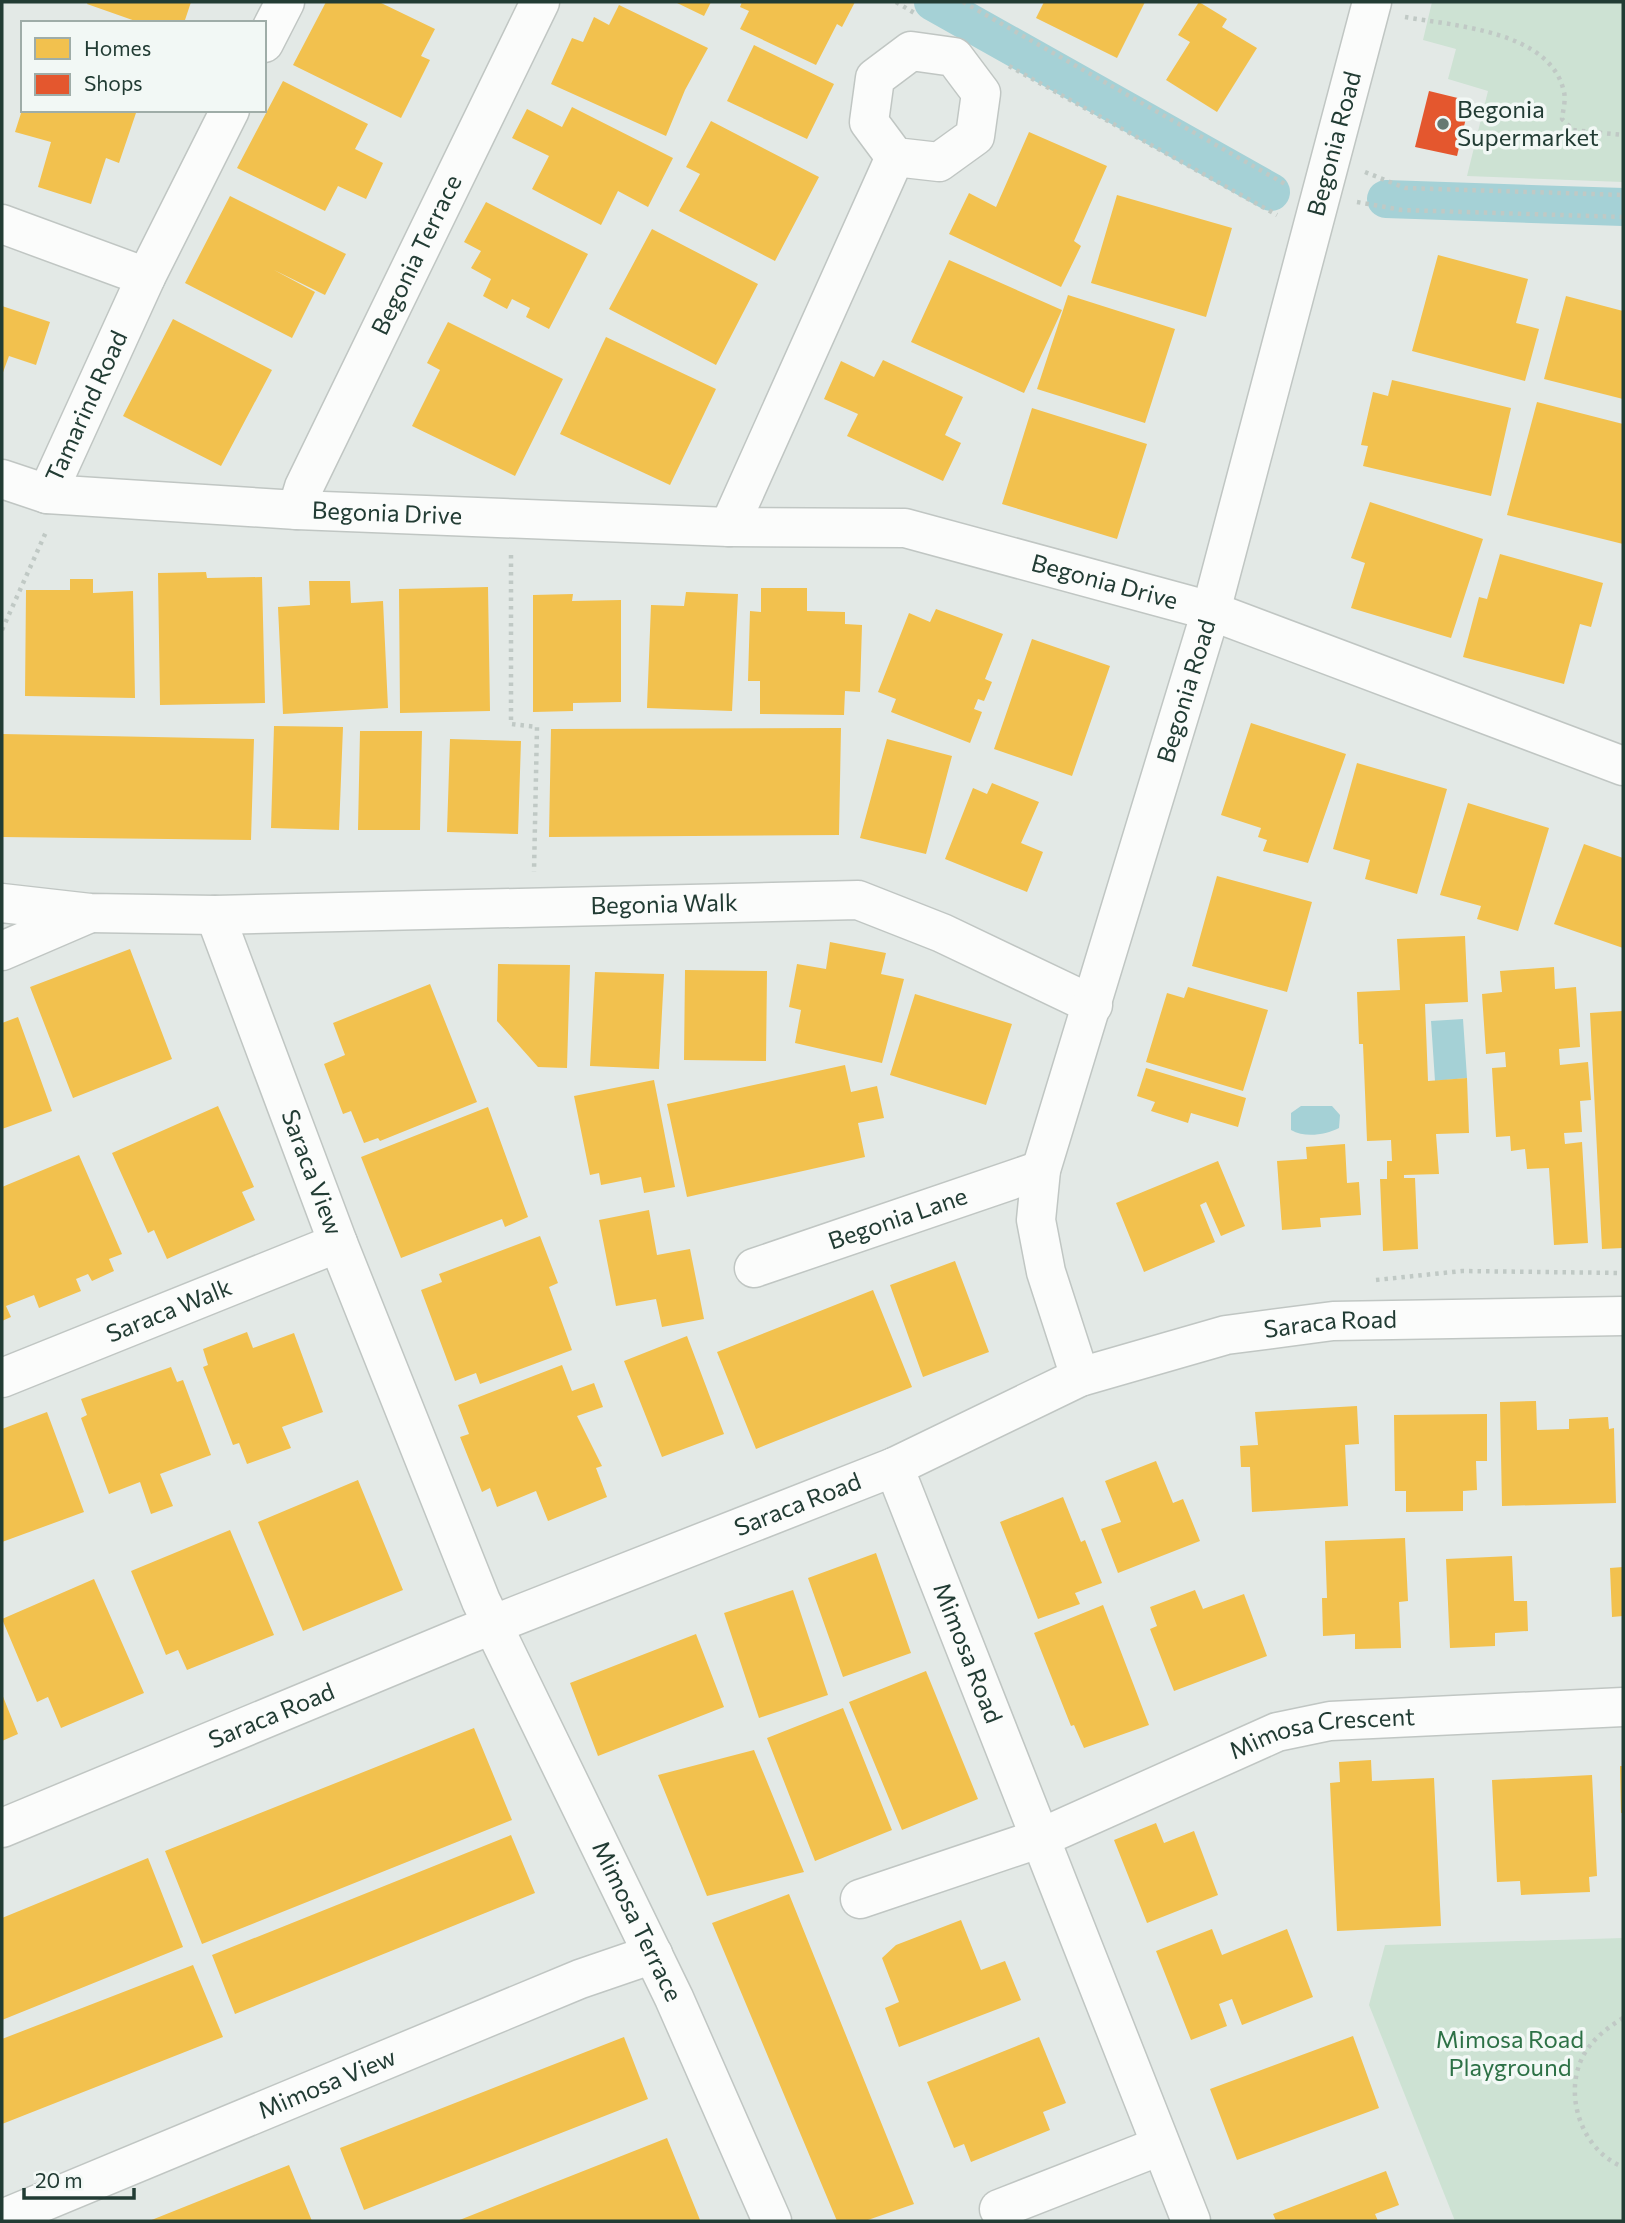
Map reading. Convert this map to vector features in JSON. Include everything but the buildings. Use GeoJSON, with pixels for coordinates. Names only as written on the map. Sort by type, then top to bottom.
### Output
{"type":"FeatureCollection","features":[{"type":"Feature","properties":{"kind":"street"},"geometry":{"type":"LineString","coordinates":[[266,39],[285,2]]}},
{"type":"Feature","properties":{"kind":"street","name":"Begonia Terrace"},"geometry":{"type":"LineString","coordinates":[[297,510],[304,487],[540,2]]}},
{"type":"Feature","properties":{"kind":"street","name":"Begonia Road"},"geometry":{"type":"LineString","coordinates":[[1080,1377],[1046,1272],[1036,1220],[1041,1170],[1211,611],[1317,211],[1385,9]]}},
{"type":"Feature","properties":{"kind":"street","name":"Tamarind Road"},"geometry":{"type":"LineString","coordinates":[[2,479],[48,509],[146,277],[229,112]]}},
{"type":"Feature","properties":{"kind":"street"},"geometry":{"type":"LineString","coordinates":[[729,527],[895,157]]}},
{"type":"Feature","properties":{"kind":"street"},"geometry":{"type":"LineString","coordinates":[[2,224],[146,277]]}},
{"type":"Feature","properties":{"kind":"street","name":"Begonia Drive"},"geometry":{"type":"LineString","coordinates":[[48,509],[297,510],[729,527],[905,528],[1211,611],[1623,766]]}},
{"type":"Feature","properties":{"kind":"street","name":"Begonia Walk"},"geometry":{"type":"LineString","coordinates":[[215,915],[858,900],[942,933],[1093,1004]]}},
{"type":"Feature","properties":{"kind":"street"},"geometry":{"type":"LineString","coordinates":[[2,903],[90,913],[215,915]]}},
{"type":"Feature","properties":{"kind":"street"},"geometry":{"type":"LineString","coordinates":[[2,951],[90,913]]}},
{"type":"Feature","properties":{"kind":"street","name":"Saraca View"},"geometry":{"type":"LineString","coordinates":[[215,915],[338,1243],[492,1625]]}},
{"type":"Feature","properties":{"kind":"street","name":"Begonia Lane"},"geometry":{"type":"LineString","coordinates":[[754,1268],[1041,1170]]}},
{"type":"Feature","properties":{"kind":"street","name":"Saraca Walk"},"geometry":{"type":"LineString","coordinates":[[2,1378],[338,1243]]}},
{"type":"Feature","properties":{"kind":"street","name":"Saraca Road"},"geometry":{"type":"LineString","coordinates":[[2,1828],[492,1625],[894,1467],[1080,1377],[1226,1335],[1333,1321],[1623,1316]]}},
{"type":"Feature","properties":{"kind":"street","name":"Mimosa Road"},"geometry":{"type":"LineString","coordinates":[[894,1467],[1038,1839],[1191,2221]]}},
{"type":"Feature","properties":{"kind":"street","name":"Mimosa Terrace"},"geometry":{"type":"LineString","coordinates":[[492,1625],[653,1954],[772,2221]]}},
{"type":"Feature","properties":{"kind":"street","name":"Mimosa Crescent"},"geometry":{"type":"LineString","coordinates":[[1038,1839],[1277,1732],[1330,1721],[1623,1707]]}},
{"type":"Feature","properties":{"kind":"street"},"geometry":{"type":"LineString","coordinates":[[860,1899],[1038,1839]]}},
{"type":"Feature","properties":{"kind":"street","name":"Mimosa View"},"geometry":{"type":"LineString","coordinates":[[2,2219],[580,1979],[653,1954]]}},
{"type":"Feature","properties":{"kind":"street"},"geometry":{"type":"LineString","coordinates":[[999,2209],[1160,2146]]}},
{"type":"Feature","properties":{"kind":"path"},"geometry":{"type":"LineString","coordinates":[[896,2],[925,19]]}},
{"type":"Feature","properties":{"kind":"path"},"geometry":{"type":"LineString","coordinates":[[963,2],[1317,211]]}},
{"type":"Feature","properties":{"kind":"path"},"geometry":{"type":"LineString","coordinates":[[1385,9],[1494,33],[1540,53],[1556,71],[1564,92],[1562,119],[1573,130],[1623,135]]}},
{"type":"Feature","properties":{"kind":"path"},"geometry":{"type":"LineString","coordinates":[[1006,64],[1317,211],[1402,210],[1623,217]]}},
{"type":"Feature","properties":{"kind":"path"},"geometry":{"type":"LineString","coordinates":[[1405,188],[1623,195]]}},
{"type":"Feature","properties":{"kind":"path"},"geometry":{"type":"LineString","coordinates":[[2,630],[48,509]]}},
{"type":"Feature","properties":{"kind":"path"},"geometry":{"type":"LineString","coordinates":[[511,553],[511,724],[537,727],[534,885]]}},
{"type":"Feature","properties":{"kind":"path"},"geometry":{"type":"LineString","coordinates":[[1623,2018],[1602,2032],[1585,2052],[1576,2076],[1574,2101],[1581,2126],[1595,2147],[1623,2167]]}},
{"type":"Feature","properties":{"kind":"green space"},"geometry":{"type":"Polygon","coordinates":[[[1432,2],[1623,2],[1623,182],[1467,176],[1488,91],[1448,79],[1456,49],[1423,40],[1432,2]]]}},
{"type":"Feature","properties":{"kind":"green space","name":"Mimosa Road Playground"},"geometry":{"type":"Polygon","coordinates":[[[1623,1938],[1623,2221],[1455,2221],[1369,2005],[1385,1945],[1623,1938]]]}},
{"type":"Feature","properties":{"kind":"water"},"geometry":{"type":"Polygon","coordinates":[[[1463,1019],[1467,1078],[1435,1081],[1431,1021],[1463,1019]]]}},
{"type":"Feature","properties":{"kind":"water"},"geometry":{"type":"Polygon","coordinates":[[[1301,1106],[1332,1106],[1340,1115],[1339,1128],[1315,1135],[1291,1130],[1291,1113],[1301,1106]]]}},
{"type":"Feature","properties":{"kind":"waterway"},"geometry":{"type":"LineString","coordinates":[[933,2],[1271,192]]}},
{"type":"Feature","properties":{"kind":"waterway"},"geometry":{"type":"LineString","coordinates":[[1386,199],[1623,207]]}},
{"type":"Feature","properties":{"kind":"place","name":"Begonia Supermarket"},"geometry":{"type":"Point","coordinates":[1443,124]}}]}
